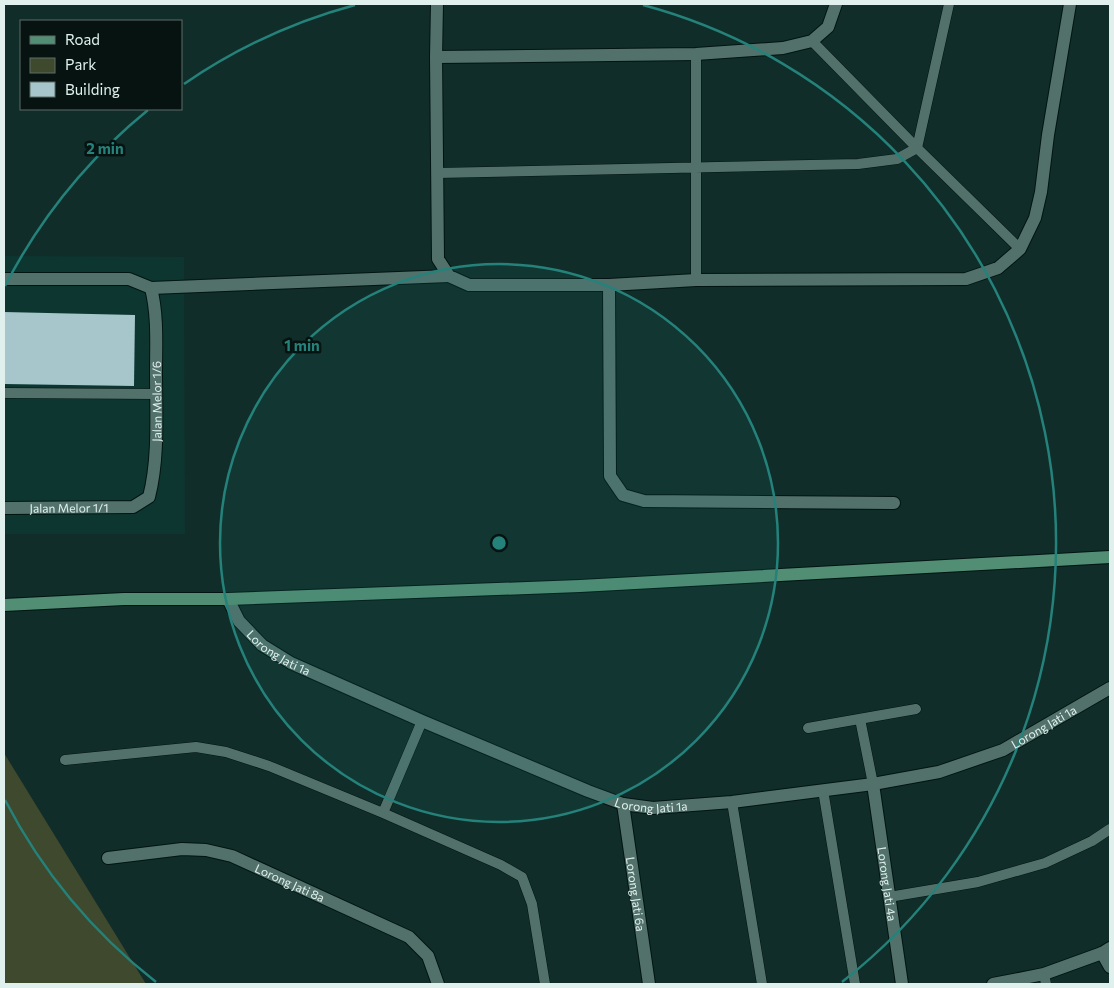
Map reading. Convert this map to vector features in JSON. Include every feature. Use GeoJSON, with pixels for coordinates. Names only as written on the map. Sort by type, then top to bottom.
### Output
{"type":"FeatureCollection","features":[{"type":"Feature","properties":{"kind":"main road"},"geometry":{"type":"LineString","coordinates":[[4,605],[124,599],[228,599],[580,586],[1110,557]]}},
{"type":"Feature","properties":{"kind":"street"},"geometry":{"type":"LineString","coordinates":[[437,4],[438,259],[449,276]]}},
{"type":"Feature","properties":{"kind":"street"},"geometry":{"type":"LineString","coordinates":[[436,57],[696,54],[783,48],[812,41],[828,26],[836,4]]}},
{"type":"Feature","properties":{"kind":"street"},"geometry":{"type":"LineString","coordinates":[[4,279],[129,279],[151,288],[449,276],[469,285],[609,285],[696,280],[966,279],[998,268],[1020,249],[1035,218],[1041,192],[1048,135],[1070,4]]}},
{"type":"Feature","properties":{"kind":"street"},"geometry":{"type":"LineString","coordinates":[[609,285],[610,476],[623,495],[644,500],[894,503]]}},
{"type":"Feature","properties":{"kind":"street","name":"Jalan Melor 1/6"},"geometry":{"type":"LineString","coordinates":[[134,508],[149,497],[154,477],[156,309],[151,288]]}},
{"type":"Feature","properties":{"kind":"street","name":"Jalan Melor 1/1"},"geometry":{"type":"LineString","coordinates":[[4,508],[134,508]]}},
{"type":"Feature","properties":{"kind":"street","name":"Lorong Jati 1a"},"geometry":{"type":"LineString","coordinates":[[228,599],[239,621],[262,644],[291,663],[588,791],[623,804],[653,808],[732,802],[873,784],[939,772],[1003,750],[1110,688]]}},
{"type":"Feature","properties":{"kind":"street","name":"Lorong Jati 4a"},"geometry":{"type":"LineString","coordinates":[[873,784],[902,984]]}},
{"type":"Feature","properties":{"kind":"street","name":"Lorong Jati 6a"},"geometry":{"type":"LineString","coordinates":[[623,804],[649,984]]}},
{"type":"Feature","properties":{"kind":"street","name":"Lorong Jati 8a"},"geometry":{"type":"LineString","coordinates":[[108,858],[182,849],[206,850],[232,856],[409,937],[428,956],[438,984]]}},
{"type":"Feature","properties":{"kind":"street"},"geometry":{"type":"LineString","coordinates":[[992,984],[1045,979],[1106,951],[1110,967]]}},
{"type":"Feature","properties":{"kind":"lane"},"geometry":{"type":"LineString","coordinates":[[437,173],[858,164],[897,160],[917,148],[950,4]]}},
{"type":"Feature","properties":{"kind":"lane"},"geometry":{"type":"LineString","coordinates":[[812,41],[1020,249]]}},
{"type":"Feature","properties":{"kind":"lane"},"geometry":{"type":"LineString","coordinates":[[696,54],[696,280]]}},
{"type":"Feature","properties":{"kind":"lane"},"geometry":{"type":"LineString","coordinates":[[4,393],[156,394]]}},
{"type":"Feature","properties":{"kind":"lane"},"geometry":{"type":"LineString","coordinates":[[808,728],[916,709]]}},
{"type":"Feature","properties":{"kind":"lane"},"geometry":{"type":"LineString","coordinates":[[860,719],[873,784]]}},
{"type":"Feature","properties":{"kind":"lane"},"geometry":{"type":"LineString","coordinates":[[383,813],[422,721]]}},
{"type":"Feature","properties":{"kind":"lane"},"geometry":{"type":"LineString","coordinates":[[66,760],[196,747],[226,752],[269,766],[383,813],[500,865],[522,877],[532,904],[545,984]]}},
{"type":"Feature","properties":{"kind":"lane"},"geometry":{"type":"LineString","coordinates":[[823,790],[856,984]]}},
{"type":"Feature","properties":{"kind":"lane"},"geometry":{"type":"LineString","coordinates":[[732,802],[762,984]]}},
{"type":"Feature","properties":{"kind":"lane"},"geometry":{"type":"LineString","coordinates":[[889,898],[978,882],[1045,863],[1092,841],[1110,829]]}},
{"type":"Feature","properties":{"kind":"shaded area"},"geometry":{"type":"Polygon","coordinates":[[[4,256],[184,257],[185,534],[4,534],[4,256]]]}},
{"type":"Feature","properties":{"kind":"green space"},"geometry":{"type":"Polygon","coordinates":[[[4,753],[146,984],[4,984],[4,753]]]}},
{"type":"Feature","properties":{"kind":"building"},"geometry":{"type":"Polygon","coordinates":[[[4,312],[135,315],[134,386],[4,384],[4,312]]]}}]}
